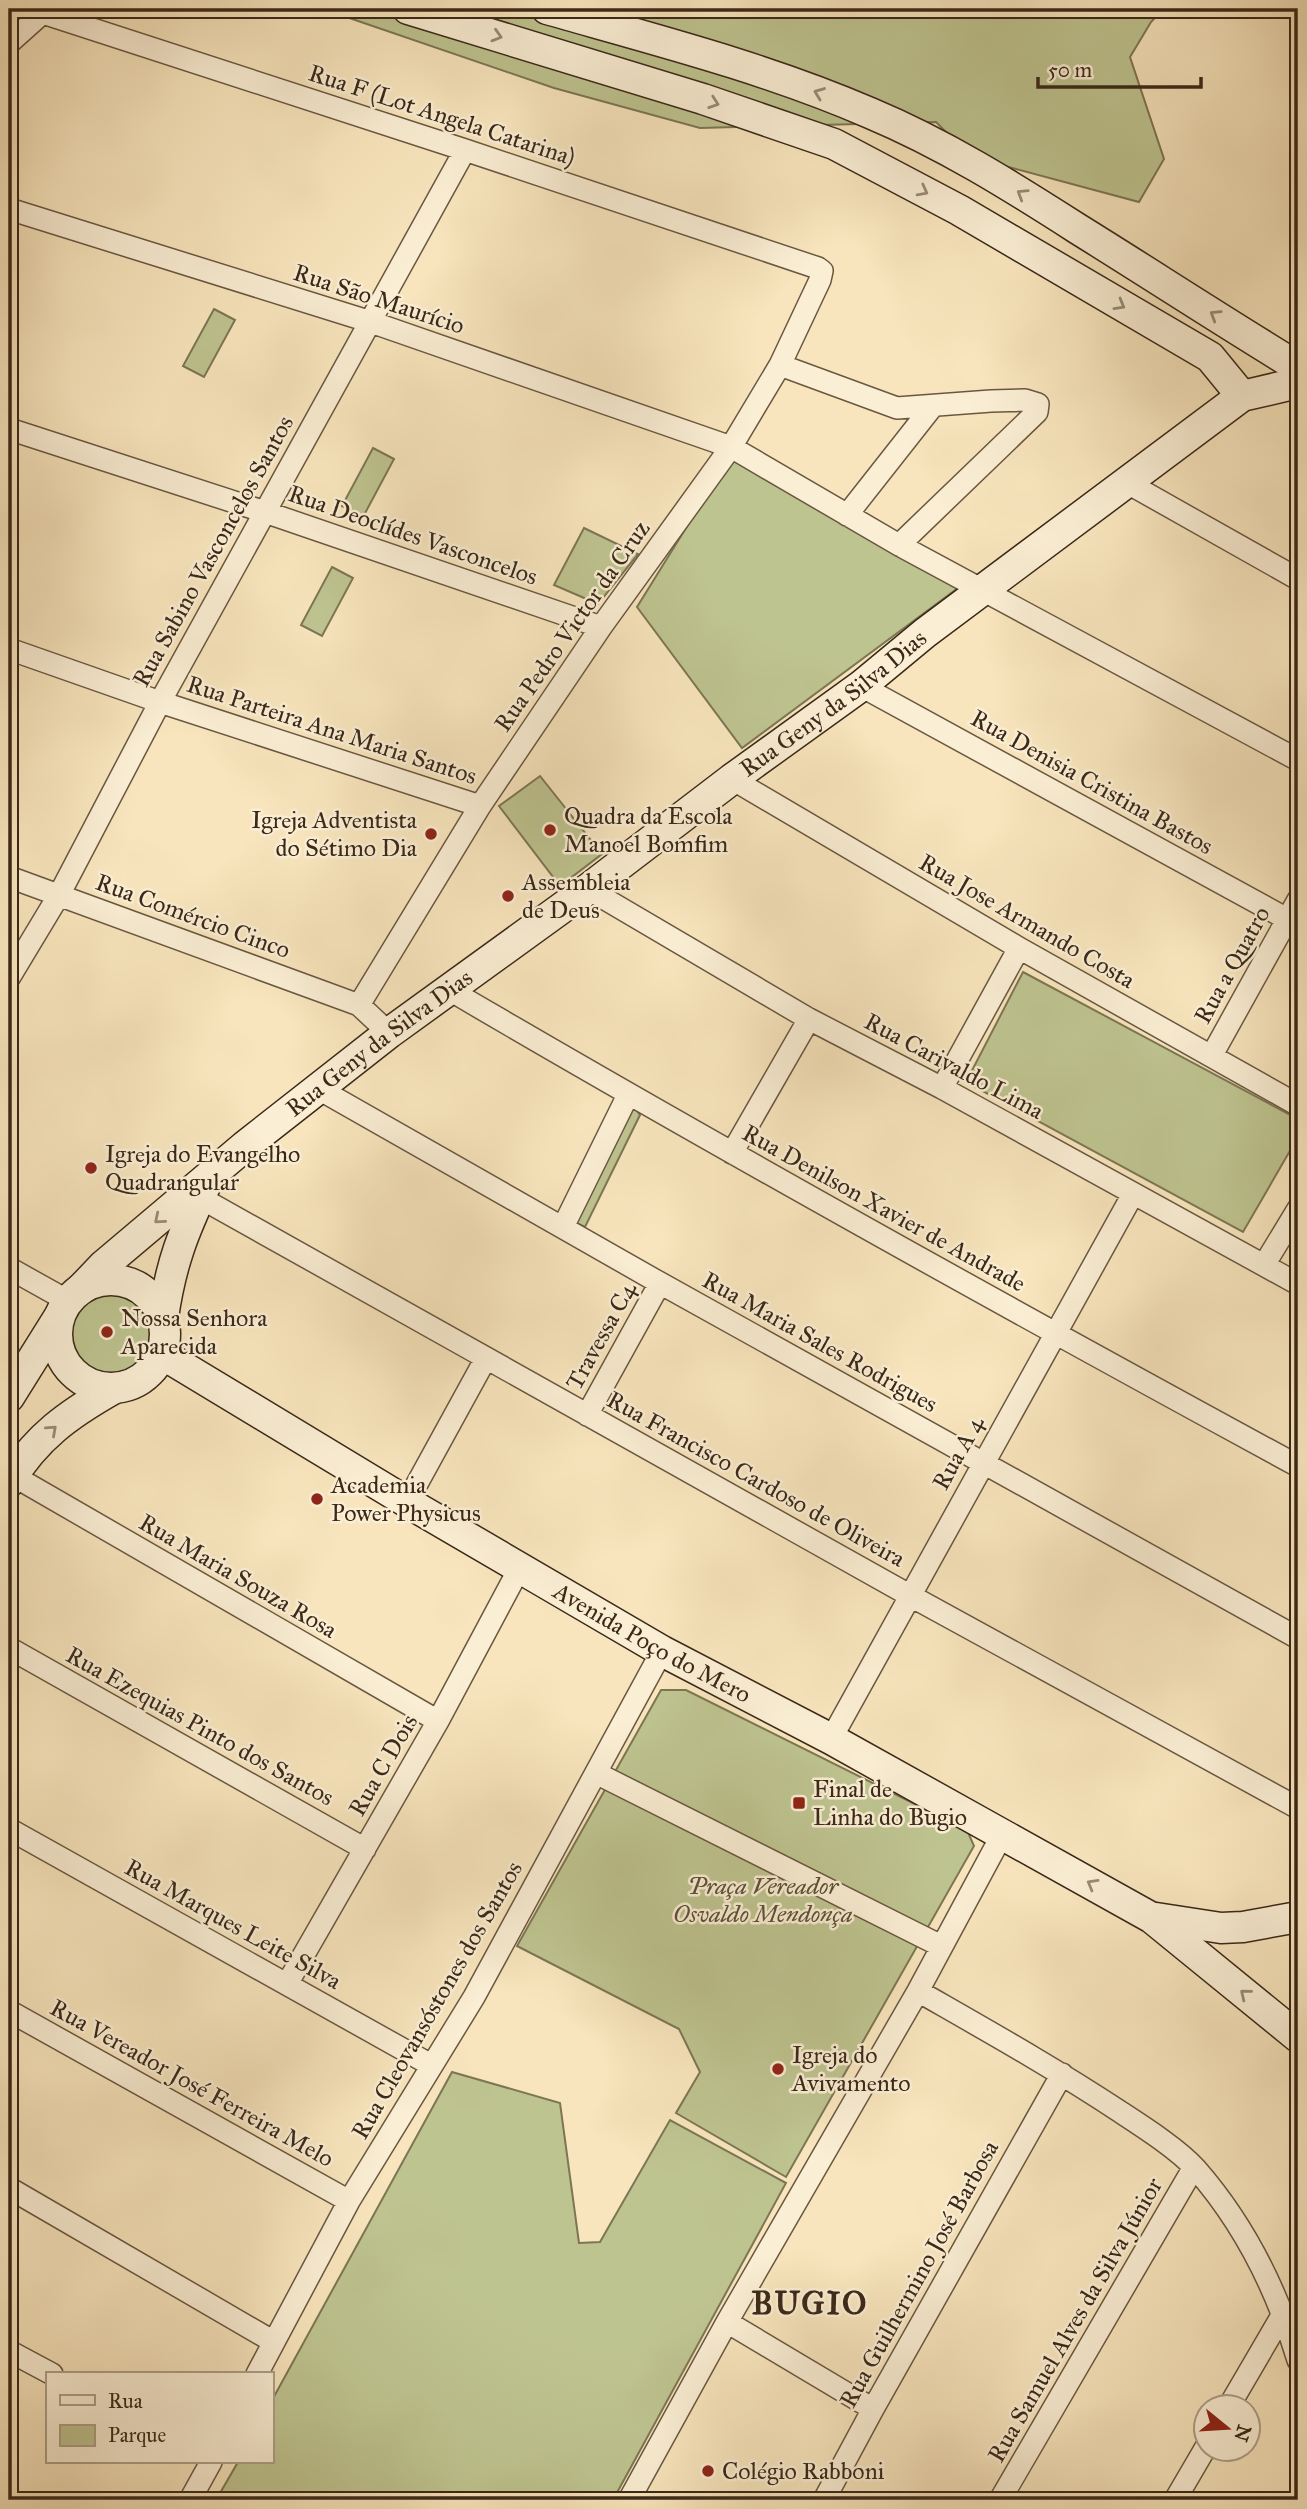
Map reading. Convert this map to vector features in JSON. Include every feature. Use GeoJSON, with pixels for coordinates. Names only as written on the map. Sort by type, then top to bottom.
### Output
{"type":"FeatureCollection","features":[{"type":"Feature","properties":{"kind":"main road"},"geometry":{"type":"LineString","coordinates":[[408,9],[703,99],[834,144],[959,210],[1210,358],[1242,396]]}},
{"type":"Feature","properties":{"kind":"main road"},"geometry":{"type":"LineString","coordinates":[[547,9],[740,65],[883,118],[944,148],[1015,189],[1298,367]]}},
{"type":"Feature","properties":{"kind":"main road","name":"Rua Geny da Silva Dias"},"geometry":{"type":"LineString","coordinates":[[9,1397],[69,1302],[104,1265],[389,1033],[861,686],[925,633],[1242,396],[1298,383]]}},
{"type":"Feature","properties":{"kind":"main road","name":"Rua Geny da Silva Dias"},"geometry":{"type":"LineString","coordinates":[[163,1317],[173,1262],[200,1188]]}},
{"type":"Feature","properties":{"kind":"main road"},"geometry":{"type":"LineString","coordinates":[[11,1479],[31,1450],[70,1414],[113,1389],[144,1378],[155,1367],[162,1354],[166,1339],[163,1317],[149,1296],[129,1282],[112,1279],[96,1282],[69,1302],[57,1335],[60,1352],[68,1367],[80,1379],[96,1387],[113,1389]]}},
{"type":"Feature","properties":{"kind":"main road","name":"Avenida Poço do Mero"},"geometry":{"type":"LineString","coordinates":[[162,1354],[519,1569],[662,1651],[831,1739],[1152,1918],[1298,2037]]}},
{"type":"Feature","properties":{"kind":"main road","name":"Avenida Poço do Mero"},"geometry":{"type":"LineString","coordinates":[[1152,1918],[1221,1928],[1243,1927],[1298,1917]]}},
{"type":"Feature","properties":{"kind":"street"},"geometry":{"type":"LineString","coordinates":[[9,43],[45,11]]}},
{"type":"Feature","properties":{"kind":"street","name":"Rua F (Lot Angela Catarina)"},"geometry":{"type":"LineString","coordinates":[[45,11],[818,268],[822,273]]}},
{"type":"Feature","properties":{"kind":"street","name":"Rua Sabino Vasconcelos Santos"},"geometry":{"type":"LineString","coordinates":[[9,978],[59,895],[160,702],[465,149]]}},
{"type":"Feature","properties":{"kind":"street","name":"Rua São Maurício"},"geometry":{"type":"LineString","coordinates":[[9,209],[371,322],[731,447],[899,545],[1298,760]]}},
{"type":"Feature","properties":{"kind":"street","name":"Rua Pedro Victor da Cruz"},"geometry":{"type":"LineString","coordinates":[[359,1005],[480,806],[601,627],[731,447],[780,365],[822,273]]}},
{"type":"Feature","properties":{"kind":"street"},"geometry":{"type":"LineString","coordinates":[[780,365],[884,405],[910,409],[991,401],[1025,400],[1038,404],[1037,412],[899,545]]}},
{"type":"Feature","properties":{"kind":"street"},"geometry":{"type":"LineString","coordinates":[[847,515],[932,407]]}},
{"type":"Feature","properties":{"kind":"street","name":"Rua Deoclídes Vasconcelos"},"geometry":{"type":"LineString","coordinates":[[9,429],[265,512],[601,627]]}},
{"type":"Feature","properties":{"kind":"street"},"geometry":{"type":"LineString","coordinates":[[1126,482],[1298,579]]}},
{"type":"Feature","properties":{"kind":"street","name":"Rua Parteira Ana Maria Santos"},"geometry":{"type":"LineString","coordinates":[[9,649],[160,702],[480,806]]}},
{"type":"Feature","properties":{"kind":"street","name":"Rua Denisia Cristina Bastos"},"geometry":{"type":"LineString","coordinates":[[861,686],[1293,922]]}},
{"type":"Feature","properties":{"kind":"street","name":"Rua Jose Armando Costa"},"geometry":{"type":"LineString","coordinates":[[732,779],[1019,948],[1298,1105]]}},
{"type":"Feature","properties":{"kind":"street","name":"Rua Comércio Cinco"},"geometry":{"type":"LineString","coordinates":[[9,877],[359,1005]]}},
{"type":"Feature","properties":{"kind":"street","name":"Rua Carivaldo Lima"},"geometry":{"type":"LineString","coordinates":[[588,889],[809,1019],[942,1088],[1298,1284]]}},
{"type":"Feature","properties":{"kind":"street","name":"Rua a Quatro"},"geometry":{"type":"LineString","coordinates":[[1212,1055],[1293,922],[1298,900]]}},
{"type":"Feature","properties":{"kind":"street"},"geometry":{"type":"LineString","coordinates":[[942,1088],[1019,948]]}},
{"type":"Feature","properties":{"kind":"street","name":"Rua Denilson Xavier de Andrade"},"geometry":{"type":"LineString","coordinates":[[448,989],[628,1095],[1054,1334],[1298,1466]]}},
{"type":"Feature","properties":{"kind":"street"},"geometry":{"type":"LineString","coordinates":[[359,1005],[389,1033]]}},
{"type":"Feature","properties":{"kind":"street"},"geometry":{"type":"LineString","coordinates":[[732,1153],[809,1019]]}},
{"type":"Feature","properties":{"kind":"street","name":"Rua Maria Sales Rodrigues"},"geometry":{"type":"LineString","coordinates":[[319,1089],[660,1283],[1298,1638]]}},
{"type":"Feature","properties":{"kind":"street"},"geometry":{"type":"LineString","coordinates":[[563,1227],[628,1095]]}},
{"type":"Feature","properties":{"kind":"street","name":"Rua Francisco Cardoso de Oliveira"},"geometry":{"type":"LineString","coordinates":[[200,1188],[486,1358],[909,1595],[1298,1808]]}},
{"type":"Feature","properties":{"kind":"street","name":"Rua A 4"},"geometry":{"type":"LineString","coordinates":[[831,1739],[1133,1194]]}},
{"type":"Feature","properties":{"kind":"street"},"geometry":{"type":"LineString","coordinates":[[1264,1265],[1298,1209]]}},
{"type":"Feature","properties":{"kind":"street"},"geometry":{"type":"LineString","coordinates":[[9,1268],[69,1302]]}},
{"type":"Feature","properties":{"kind":"street","name":"Travessa C4"},"geometry":{"type":"LineString","coordinates":[[587,1415],[660,1283]]}},
{"type":"Feature","properties":{"kind":"street"},"geometry":{"type":"LineString","coordinates":[[407,1502],[486,1358]]}},
{"type":"Feature","properties":{"kind":"street","name":"Rua Maria Souza Rosa"},"geometry":{"type":"LineString","coordinates":[[11,1479],[438,1721]]}},
{"type":"Feature","properties":{"kind":"street","name":"Rua C Dois"},"geometry":{"type":"LineString","coordinates":[[287,1984],[438,1721],[519,1569]]}},
{"type":"Feature","properties":{"kind":"street","name":"Rua Ezequias Pinto dos Santos"},"geometry":{"type":"LineString","coordinates":[[9,1648],[365,1849]]}},
{"type":"Feature","properties":{"kind":"street","name":"Rua Cleovansóstones dos Santos"},"geometry":{"type":"LineString","coordinates":[[258,2372],[349,2201],[474,1997],[662,1651]]}},
{"type":"Feature","properties":{"kind":"street"},"geometry":{"type":"LineString","coordinates":[[596,1773],[941,1946]]}},
{"type":"Feature","properties":{"kind":"street","name":"Rua Marques Leite Silva"},"geometry":{"type":"LineString","coordinates":[[9,1829],[431,2065]]}},
{"type":"Feature","properties":{"kind":"street"},"geometry":{"type":"LineString","coordinates":[[629,2500],[727,2322],[918,1991],[1003,1833]]}},
{"type":"Feature","properties":{"kind":"street"},"geometry":{"type":"LineString","coordinates":[[918,1991],[1062,2074],[1146,2129],[1194,2167],[1237,2224],[1284,2312],[1298,2360]]}},
{"type":"Feature","properties":{"kind":"street","name":"Rua Vereador José Ferreira Melo"},"geometry":{"type":"LineString","coordinates":[[9,2011],[349,2201]]}},
{"type":"Feature","properties":{"kind":"street","name":"Rua Guilhermino José Barbosa"},"geometry":{"type":"LineString","coordinates":[[824,2500],[1062,2074]]}},
{"type":"Feature","properties":{"kind":"street","name":"Rua Samuel Alves da Silva Júnior"},"geometry":{"type":"LineString","coordinates":[[1000,2500],[1194,2167]]}},
{"type":"Feature","properties":{"kind":"street"},"geometry":{"type":"LineString","coordinates":[[9,2188],[274,2342]]}},
{"type":"Feature","properties":{"kind":"street"},"geometry":{"type":"LineString","coordinates":[[1236,2394],[1284,2312]]}},
{"type":"Feature","properties":{"kind":"street"},"geometry":{"type":"LineString","coordinates":[[727,2322],[873,2409]]}},
{"type":"Feature","properties":{"kind":"street"},"geometry":{"type":"LineString","coordinates":[[9,2351],[48,2372]]}},
{"type":"Feature","properties":{"kind":"street"},"geometry":{"type":"LineString","coordinates":[[190,2500],[210,2464]]}},
{"type":"Feature","properties":{"kind":"street"},"geometry":{"type":"LineString","coordinates":[[1175,2500],[1196,2464]]}},
{"type":"Feature","properties":{"kind":"green space"},"geometry":{"type":"Polygon","coordinates":[[[323,9],[1163,9],[1151,22],[1130,57],[1164,159],[1139,202],[971,157],[936,122],[700,128],[554,88],[323,9]]]}},
{"type":"Feature","properties":{"kind":"green space"},"geometry":{"type":"Polygon","coordinates":[[[214,309],[235,320],[204,377],[183,366],[214,309]]]}},
{"type":"Feature","properties":{"kind":"green space"},"geometry":{"type":"Polygon","coordinates":[[[738,444],[962,585],[742,748],[637,607],[738,444]]]}},
{"type":"Feature","properties":{"kind":"green space"},"geometry":{"type":"Polygon","coordinates":[[[373,448],[394,459],[363,517],[342,506],[373,448]]]}},
{"type":"Feature","properties":{"kind":"green space"},"geometry":{"type":"Polygon","coordinates":[[[584,528],[638,554],[598,604],[554,585],[584,528]]]}},
{"type":"Feature","properties":{"kind":"green space"},"geometry":{"type":"Polygon","coordinates":[[[332,567],[353,578],[322,636],[301,625],[332,567]]]}},
{"type":"Feature","properties":{"kind":"green space","name":"Quadra da Escola Manoel Bomfim"},"geometry":{"type":"Polygon","coordinates":[[[540,776],[602,854],[560,886],[499,806],[540,776]]]}},
{"type":"Feature","properties":{"kind":"green space"},"geometry":{"type":"Polygon","coordinates":[[[1023,972],[1298,1119],[1298,1137],[1243,1232],[966,1082],[1023,972]]]}},
{"type":"Feature","properties":{"kind":"green space"},"geometry":{"type":"Polygon","coordinates":[[[632,1104],[640,1115],[585,1227],[574,1222],[632,1104]]]}},
{"type":"Feature","properties":{"kind":"green space"},"geometry":{"type":"Polygon","coordinates":[[[117,1291],[146,1304],[155,1317],[159,1333],[154,1354],[145,1367],[130,1377],[111,1379],[93,1374],[81,1365],[73,1351],[71,1336],[74,1321],[83,1307],[97,1297],[117,1291]]]}},
{"type":"Feature","properties":{"kind":"green space","name":"Praça Vereador Osvaldo Mendonça"},"geometry":{"type":"Polygon","coordinates":[[[661,1690],[686,1690],[967,1830],[974,1846],[786,2177],[676,2113],[700,2072],[679,2029],[517,1946],[661,1690]]]}},
{"type":"Feature","properties":{"kind":"green space"},"geometry":{"type":"Polygon","coordinates":[[[452,2072],[560,2103],[579,2243],[600,2242],[670,2120],[786,2183],[613,2500],[216,2500],[237,2464],[273,2464],[273,2398],[452,2072]]]}},
{"type":"Feature","properties":{"kind":"waterway"},"geometry":{"type":"LineString","coordinates":[[9,22],[22,9]]}},
{"type":"Feature","properties":{"kind":"place","name":"Quadra da Escola Manoel Bomfim"},"geometry":{"type":"Point","coordinates":[550,830]}},
{"type":"Feature","properties":{"kind":"place","name":"Igreja Adventista do Sétimo Dia"},"geometry":{"type":"Point","coordinates":[431,834]}},
{"type":"Feature","properties":{"kind":"place","name":"Assembleia de Deus"},"geometry":{"type":"Point","coordinates":[508,896]}},
{"type":"Feature","properties":{"kind":"place","name":"Igreja do Evangelho Quadrangular"},"geometry":{"type":"Point","coordinates":[91,1168]}},
{"type":"Feature","properties":{"kind":"place","name":"Nossa Senhora Aparecida"},"geometry":{"type":"Point","coordinates":[107,1332]}},
{"type":"Feature","properties":{"kind":"place","name":"Academia Power Physicus"},"geometry":{"type":"Point","coordinates":[317,1499]}},
{"type":"Feature","properties":{"kind":"place","name":"Final de Linha do Bugio"},"geometry":{"type":"Point","coordinates":[799,1803]}},
{"type":"Feature","properties":{"kind":"place","name":"Igreja do Avivamento"},"geometry":{"type":"Point","coordinates":[778,2069]}},
{"type":"Feature","properties":{"kind":"place","name":"Colégio Rabboni"},"geometry":{"type":"Point","coordinates":[708,2471]}},
{"type":"Feature","properties":{"kind":"district","name":"BUGIO"},"geometry":{"type":"Point","coordinates":[810,2303]}}]}
